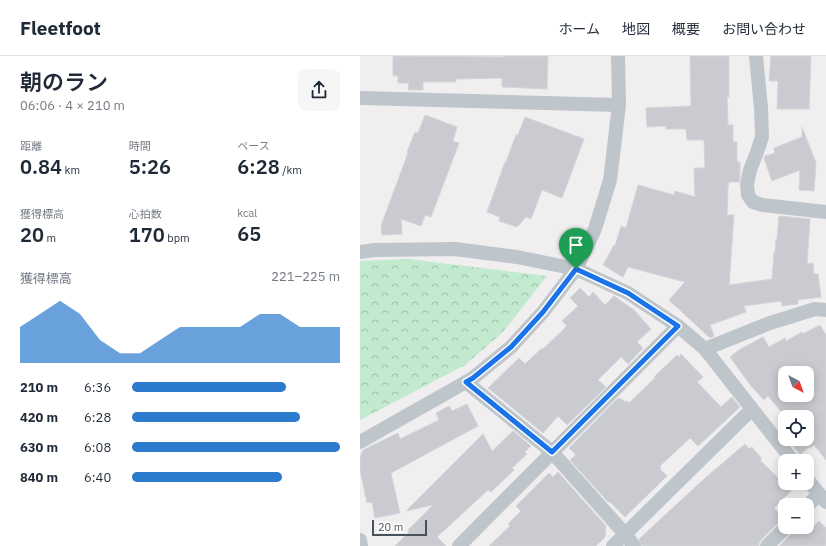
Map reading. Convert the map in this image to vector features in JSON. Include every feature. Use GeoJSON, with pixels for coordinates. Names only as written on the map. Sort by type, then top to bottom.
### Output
{"type":"FeatureCollection","features":[{"type":"Feature","properties":{"kind":"street"},"geometry":{"type":"LineString","coordinates":[[360,442],[473,378],[511,347],[543,312],[576,269],[595,229],[610,180],[619,104],[618,56]]}},
{"type":"Feature","properties":{"kind":"street"},"geometry":{"type":"LineString","coordinates":[[756,56],[762,137],[750,170],[747,184],[748,195],[753,202],[763,205],[826,212]]}},
{"type":"Feature","properties":{"kind":"street"},"geometry":{"type":"LineString","coordinates":[[360,98],[619,104]]}},
{"type":"Feature","properties":{"kind":"street"},"geometry":{"type":"LineString","coordinates":[[826,204],[826,217]]}},
{"type":"Feature","properties":{"kind":"street"},"geometry":{"type":"LineString","coordinates":[[360,252],[375,250],[455,249],[517,257],[576,269],[628,293],[678,326],[705,349],[787,454]]}},
{"type":"Feature","properties":{"kind":"street"},"geometry":{"type":"LineString","coordinates":[[705,349],[770,323],[815,309],[826,310]]}},
{"type":"Feature","properties":{"kind":"street"},"geometry":{"type":"LineString","coordinates":[[459,546],[678,326]]}},
{"type":"Feature","properties":{"kind":"street"},"geometry":{"type":"LineString","coordinates":[[466,382],[552,452],[634,546]]}},
{"type":"Feature","properties":{"kind":"street"},"geometry":{"type":"LineString","coordinates":[[613,546],[752,409]]}},
{"type":"Feature","properties":{"kind":"street"},"geometry":{"type":"LineString","coordinates":[[814,488],[822,498]]}},
{"type":"Feature","properties":{"kind":"street"},"geometry":{"type":"LineString","coordinates":[[767,546],[779,534]]}},
{"type":"Feature","properties":{"kind":"street"},"geometry":{"type":"LineString","coordinates":[[360,540],[361,546]]}},
{"type":"Feature","properties":{"kind":"green space"},"geometry":{"type":"Polygon","coordinates":[[[409,259],[547,276],[502,333],[465,365],[360,420],[360,261],[409,259]]]}},
{"type":"Feature","properties":{"kind":"building"},"geometry":{"type":"Polygon","coordinates":[[[393,56],[548,56],[547,89],[502,87],[502,78],[456,79],[456,82],[423,82],[423,90],[408,90],[409,83],[398,83],[398,76],[393,76],[393,56]]]}},
{"type":"Feature","properties":{"kind":"building"},"geometry":{"type":"Polygon","coordinates":[[[690,56],[729,56],[729,97],[727,97],[728,125],[733,125],[733,142],[737,142],[737,162],[740,162],[740,178],[739,182],[729,182],[728,187],[727,215],[734,215],[729,285],[772,279],[779,216],[810,219],[807,264],[813,263],[814,274],[818,274],[821,297],[798,300],[798,304],[782,306],[781,301],[744,306],[746,312],[710,325],[714,336],[710,338],[669,300],[685,282],[628,267],[623,277],[603,265],[614,245],[615,246],[621,226],[626,228],[638,185],[674,195],[675,191],[695,197],[694,168],[705,168],[704,140],[687,140],[686,129],[666,129],[666,126],[647,127],[646,108],[691,106],[690,56]]]}},
{"type":"Feature","properties":{"kind":"building"},"geometry":{"type":"Polygon","coordinates":[[[771,56],[811,56],[809,109],[777,109],[778,81],[769,81],[771,56]]]}},
{"type":"Feature","properties":{"kind":"building"},"geometry":{"type":"Polygon","coordinates":[[[425,115],[457,127],[453,141],[459,143],[431,217],[425,215],[421,226],[401,219],[402,234],[382,235],[381,226],[408,153],[407,152],[415,132],[418,133],[425,115]]]}},
{"type":"Feature","properties":{"kind":"building"},"geometry":{"type":"Polygon","coordinates":[[[525,117],[584,139],[562,198],[542,190],[531,219],[526,217],[517,227],[499,221],[500,217],[487,212],[505,162],[525,117]]]}},
{"type":"Feature","properties":{"kind":"building"},"geometry":{"type":"Polygon","coordinates":[[[802,127],[816,163],[814,191],[799,190],[800,170],[772,181],[764,158],[765,156],[775,153],[774,148],[802,137],[802,127]]]}},
{"type":"Feature","properties":{"kind":"building"},"geometry":{"type":"Polygon","coordinates":[[[580,288],[589,297],[593,292],[605,305],[614,296],[634,310],[651,329],[637,342],[643,348],[628,364],[621,357],[598,380],[606,387],[567,425],[558,416],[543,433],[488,388],[519,358],[525,364],[567,326],[562,321],[578,306],[570,298],[580,288]]]}},
{"type":"Feature","properties":{"kind":"building"},"geometry":{"type":"Polygon","coordinates":[[[820,325],[826,335],[826,460],[814,445],[814,410],[780,410],[768,396],[764,400],[751,386],[730,357],[739,350],[763,337],[769,347],[785,338],[786,341],[802,332],[803,334],[820,325]]]}},
{"type":"Feature","properties":{"kind":"building"},"geometry":{"type":"Polygon","coordinates":[[[681,354],[703,377],[697,382],[721,407],[732,397],[740,407],[698,446],[690,438],[660,466],[660,469],[667,476],[625,517],[609,501],[609,503],[570,460],[576,455],[569,448],[618,398],[629,403],[677,355],[679,357],[681,354]]]}},
{"type":"Feature","properties":{"kind":"building"},"geometry":{"type":"Polygon","coordinates":[[[467,404],[478,426],[391,473],[400,513],[375,518],[372,502],[367,503],[360,470],[360,457],[363,450],[398,433],[400,439],[439,420],[436,413],[449,406],[452,411],[467,404]]]}},
{"type":"Feature","properties":{"kind":"building"},"geometry":{"type":"Polygon","coordinates":[[[513,431],[531,446],[525,452],[527,454],[512,468],[514,470],[491,492],[488,490],[437,537],[446,546],[395,546],[409,532],[408,530],[433,505],[406,511],[483,434],[492,451],[513,431]]]}},
{"type":"Feature","properties":{"kind":"building"},"geometry":{"type":"Polygon","coordinates":[[[745,444],[749,449],[752,447],[762,459],[760,460],[778,478],[778,490],[791,491],[784,498],[778,498],[778,504],[774,508],[778,512],[778,523],[761,540],[759,546],[642,546],[639,539],[704,479],[745,444]]]}},
{"type":"Feature","properties":{"kind":"building"},"geometry":{"type":"Polygon","coordinates":[[[793,446],[813,446],[810,448],[809,447],[799,454],[793,446]]]}},
{"type":"Feature","properties":{"kind":"building"},"geometry":{"type":"Polygon","coordinates":[[[558,472],[606,526],[605,537],[596,546],[489,546],[510,526],[508,524],[521,511],[516,506],[549,473],[553,477],[558,472]]]}},
{"type":"Feature","properties":{"kind":"building"},"geometry":{"type":"Polygon","coordinates":[[[819,521],[826,528],[826,546],[779,546],[791,534],[814,534],[814,526],[819,521]]]}},
{"type":"Feature","properties":{"kind":"route"},"geometry":{"type":"LineString","coordinates":[[576,269],[628,293],[678,326],[552,452],[466,382],[511,347],[543,312],[576,269]]}}]}
